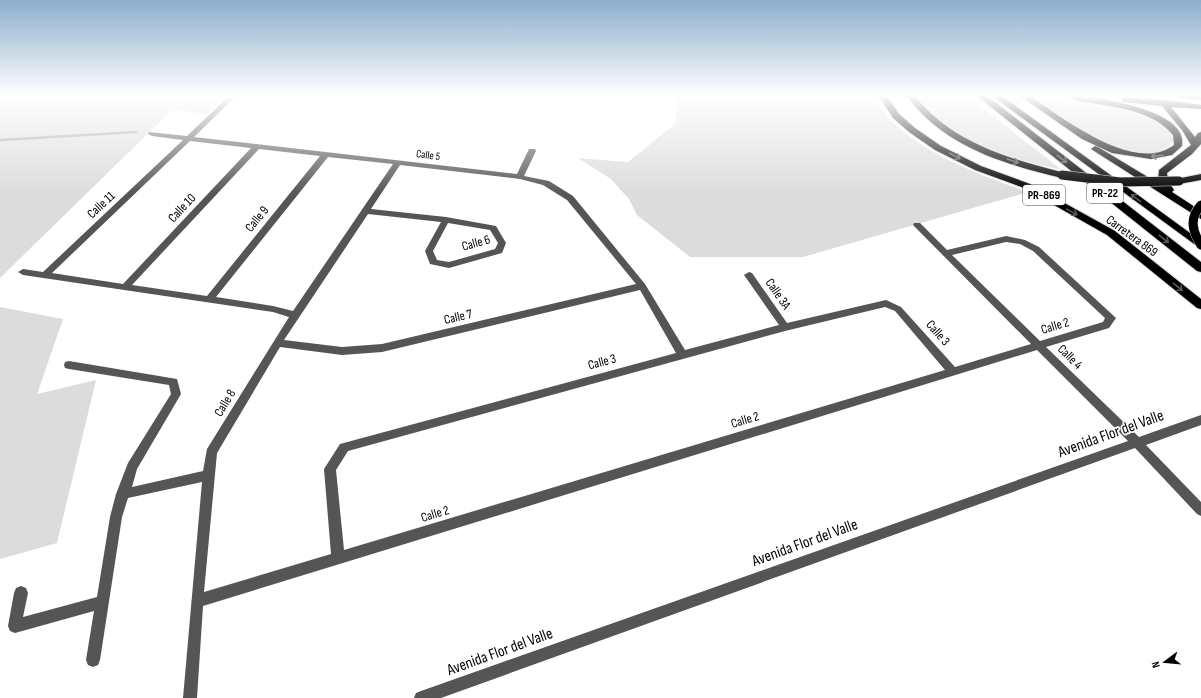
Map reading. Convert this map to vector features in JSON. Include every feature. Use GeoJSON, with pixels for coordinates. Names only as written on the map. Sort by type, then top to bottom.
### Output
{"type":"FeatureCollection","features":[{"type":"Feature","properties":{"kind":"highway","name":"Carretera 869"},"geometry":{"type":"LineString","coordinates":[[910,129],[938,148],[978,168],[1027,186],[1111,233],[1201,305]]}},
{"type":"Feature","properties":{"kind":"highway"},"geometry":{"type":"LineString","coordinates":[[946,129],[964,141],[1006,159],[1062,175],[1128,183],[1179,181],[1201,177]]}},
{"type":"Feature","properties":{"kind":"highway","name":"PR-22"},"geometry":{"type":"LineString","coordinates":[[1023,129],[1201,268]]}},
{"type":"Feature","properties":{"kind":"highway","name":"PR-22"},"geometry":{"type":"LineString","coordinates":[[1040,129],[1201,245]]}},
{"type":"Feature","properties":{"kind":"highway"},"geometry":{"type":"LineString","coordinates":[[1066,129],[1084,142],[1201,216]]}},
{"type":"Feature","properties":{"kind":"highway"},"geometry":{"type":"LineString","coordinates":[[1073,129],[1090,140],[1115,151],[1151,156],[1169,153],[1178,146],[1179,140],[1176,132],[1171,129]]}},
{"type":"Feature","properties":{"kind":"highway"},"geometry":{"type":"LineString","coordinates":[[1186,129],[1194,144]]}},
{"type":"Feature","properties":{"kind":"highway"},"geometry":{"type":"LineString","coordinates":[[1181,202],[1163,181],[1162,172],[1189,153],[1194,144],[1199,141],[1201,135]]}},
{"type":"Feature","properties":{"kind":"highway"},"geometry":{"type":"LineString","coordinates":[[1201,205],[1193,215],[1192,224],[1194,233],[1201,245]]}},
{"type":"Feature","properties":{"kind":"street","name":"Calle 11"},"geometry":{"type":"LineString","coordinates":[[45,275],[200,129]]}},
{"type":"Feature","properties":{"kind":"street","name":"Calle 5"},"geometry":{"type":"LineString","coordinates":[[152,134],[520,176],[546,183],[570,198],[642,286],[682,355]]}},
{"type":"Feature","properties":{"kind":"street","name":"Calle 10"},"geometry":{"type":"LineString","coordinates":[[125,287],[257,146]]}},
{"type":"Feature","properties":{"kind":"street"},"geometry":{"type":"LineString","coordinates":[[520,176],[532,151]]}},
{"type":"Feature","properties":{"kind":"street","name":"Calle 9"},"geometry":{"type":"LineString","coordinates":[[209,300],[326,154]]}},
{"type":"Feature","properties":{"kind":"street","name":"Calle 8"},"geometry":{"type":"LineString","coordinates":[[190,698],[197,601],[212,452],[277,343],[398,162]]}},
{"type":"Feature","properties":{"kind":"street","name":"Calle 6"},"geometry":{"type":"LineString","coordinates":[[366,210],[446,220],[493,228],[502,243],[499,251],[449,264],[433,262],[429,251],[446,220]]}},
{"type":"Feature","properties":{"kind":"street","name":"Calle 4"},"geometry":{"type":"LineString","coordinates":[[917,225],[1137,443],[1201,510]]}},
{"type":"Feature","properties":{"kind":"street","name":"Calle 2"},"geometry":{"type":"LineString","coordinates":[[197,601],[1039,346],[1106,325],[1111,318],[1036,249],[1022,242],[1006,239],[946,253]]}},
{"type":"Feature","properties":{"kind":"street"},"geometry":{"type":"LineString","coordinates":[[23,272],[273,309],[296,315]]}},
{"type":"Feature","properties":{"kind":"street","name":"Calle 3A"},"geometry":{"type":"LineString","coordinates":[[749,275],[785,327]]}},
{"type":"Feature","properties":{"kind":"street","name":"Calle 7"},"geometry":{"type":"LineString","coordinates":[[277,343],[342,351],[382,348],[642,286]]}},
{"type":"Feature","properties":{"kind":"street","name":"Calle 3"},"geometry":{"type":"LineString","coordinates":[[338,558],[330,469],[344,447],[785,327],[886,303],[898,309],[953,372]]}},
{"type":"Feature","properties":{"kind":"street"},"geometry":{"type":"LineString","coordinates":[[69,365],[173,382],[176,394],[132,467],[122,494],[116,517],[93,660]]}},
{"type":"Feature","properties":{"kind":"street","name":"Avenida Flor del Valle"},"geometry":{"type":"LineString","coordinates":[[421,698],[450,693],[1201,420]]}},
{"type":"Feature","properties":{"kind":"street"},"geometry":{"type":"LineString","coordinates":[[122,494],[209,475]]}},
{"type":"Feature","properties":{"kind":"street"},"geometry":{"type":"LineString","coordinates":[[21,593],[15,626],[102,602]]}},
{"type":"Feature","properties":{"kind":"shaded area"},"geometry":{"type":"Polygon","coordinates":[[[0,129],[153,129],[0,278],[0,129]]]}},
{"type":"Feature","properties":{"kind":"shaded area"},"geometry":{"type":"Polygon","coordinates":[[[669,129],[900,129],[933,152],[948,160],[1028,192],[803,257],[690,257],[637,215],[629,199],[611,179],[578,158],[628,162],[669,129]]]}},
{"type":"Feature","properties":{"kind":"shaded area"},"geometry":{"type":"Polygon","coordinates":[[[950,129],[1009,129],[1062,170],[1024,161],[1003,154],[950,129]]]}},
{"type":"Feature","properties":{"kind":"shaded area"},"geometry":{"type":"Polygon","coordinates":[[[1079,129],[1165,129],[1174,141],[1160,151],[1142,153],[1122,150],[1079,129]]]}},
{"type":"Feature","properties":{"kind":"shaded area"},"geometry":{"type":"Polygon","coordinates":[[[0,307],[63,319],[37,394],[96,380],[57,543],[0,559],[0,307]]]}},
{"type":"Feature","properties":{"kind":"waterway"},"geometry":{"type":"LineString","coordinates":[[0,140],[136,132]]}}]}
